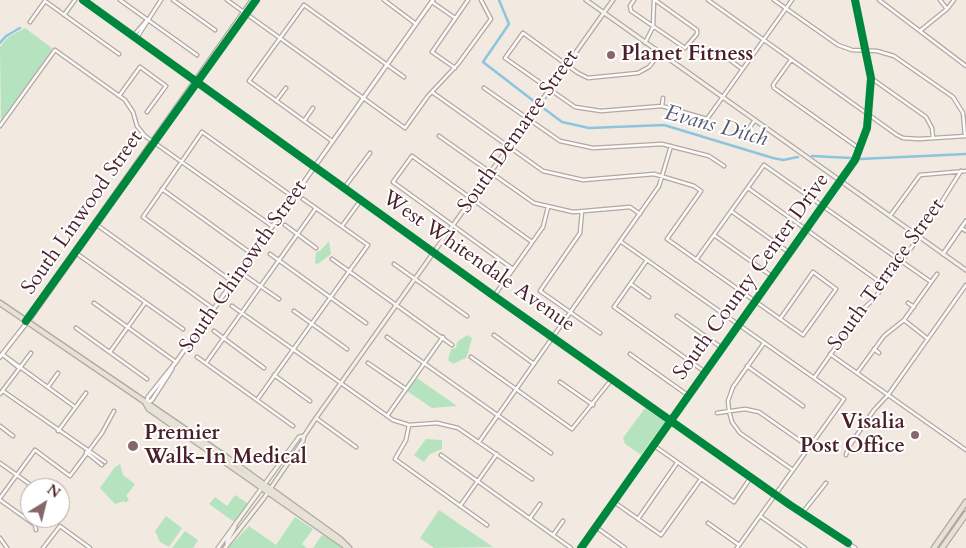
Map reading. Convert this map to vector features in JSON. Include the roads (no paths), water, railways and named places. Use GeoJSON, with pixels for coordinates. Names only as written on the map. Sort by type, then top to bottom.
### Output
{"type":"FeatureCollection","features":[{"type":"Feature","properties":{"kind":"main road"},"geometry":{"type":"LineString","coordinates":[[586,0],[966,270]]}},
{"type":"Feature","properties":{"kind":"main road","name":"South Demaree Street"},"geometry":{"type":"LineString","coordinates":[[226,547],[303,441],[304,436],[316,418],[396,304],[613,0]]}},
{"type":"Feature","properties":{"kind":"main road"},"geometry":{"type":"LineString","coordinates":[[0,303],[146,404],[149,409],[188,436],[333,533],[348,548]]}},
{"type":"Feature","properties":{"kind":"main road"},"geometry":{"type":"LineString","coordinates":[[146,404],[152,405],[220,452],[310,523],[348,548]]}},
{"type":"Feature","properties":{"kind":"main road"},"geometry":{"type":"LineString","coordinates":[[188,436],[192,436],[213,451],[220,452]]}},
{"type":"Feature","properties":{"kind":"main road","name":"South Demaree Street"},"geometry":{"type":"LineString","coordinates":[[218,548],[267,489]]}},
{"type":"Feature","properties":{"kind":"main road"},"geometry":{"type":"LineString","coordinates":[[934,548],[966,502]]}},
{"type":"Feature","properties":{"kind":"main road"},"geometry":{"type":"LineString","coordinates":[[942,548],[966,514]]}},
{"type":"Feature","properties":{"kind":"main road"},"geometry":{"type":"LineString","coordinates":[[310,523],[314,523],[329,533],[333,533]]}},
{"type":"Feature","properties":{"kind":"main road"},"geometry":{"type":"LineString","coordinates":[[226,547],[226,542],[235,530],[235,526]]}},
{"type":"Feature","properties":{"kind":"street"},"geometry":{"type":"LineString","coordinates":[[64,14],[75,0]]}},
{"type":"Feature","properties":{"kind":"street","name":"West Whitendale Avenue"},"geometry":{"type":"LineString","coordinates":[[82,0],[494,296],[855,548]]}},
{"type":"Feature","properties":{"kind":"street"},"geometry":{"type":"LineString","coordinates":[[120,0],[197,55]]}},
{"type":"Feature","properties":{"kind":"street"},"geometry":{"type":"LineString","coordinates":[[134,37],[161,0]]}},
{"type":"Feature","properties":{"kind":"street"},"geometry":{"type":"LineString","coordinates":[[173,0],[215,30]]}},
{"type":"Feature","properties":{"kind":"street"},"geometry":{"type":"LineString","coordinates":[[226,0],[404,128],[432,92],[455,68],[491,19],[481,0]]}},
{"type":"Feature","properties":{"kind":"street","name":"South Linwood Street"},"geometry":{"type":"LineString","coordinates":[[1,355],[76,253],[127,176],[252,0]]}},
{"type":"Feature","properties":{"kind":"street","name":"South Linwood Street"},"geometry":{"type":"LineString","coordinates":[[244,13],[256,0]]}},
{"type":"Feature","properties":{"kind":"street"},"geometry":{"type":"LineString","coordinates":[[384,0],[416,24]]}},
{"type":"Feature","properties":{"kind":"street"},"geometry":{"type":"LineString","coordinates":[[455,68],[432,52],[468,0]]}},
{"type":"Feature","properties":{"kind":"street"},"geometry":{"type":"LineString","coordinates":[[634,0],[630,9],[684,48],[698,34],[695,28],[654,0]]}},
{"type":"Feature","properties":{"kind":"street"},"geometry":{"type":"LineString","coordinates":[[645,43],[653,27],[654,0]]}},
{"type":"Feature","properties":{"kind":"street"},"geometry":{"type":"LineString","coordinates":[[708,0],[903,138],[965,136],[964,113],[954,97],[894,56],[877,50],[852,50],[838,45],[774,0]]}},
{"type":"Feature","properties":{"kind":"street"},"geometry":{"type":"LineString","coordinates":[[660,53],[646,69],[634,75],[588,78],[523,33],[505,58],[567,103],[585,110],[601,111],[662,106],[707,119],[792,0]]}},
{"type":"Feature","properties":{"kind":"street","name":"South County Center Drive"},"geometry":{"type":"LineString","coordinates":[[581,548],[841,182],[860,149],[869,115],[871,78],[855,0]]}},
{"type":"Feature","properties":{"kind":"street"},"geometry":{"type":"LineString","coordinates":[[879,0],[922,30],[966,66]]}},
{"type":"Feature","properties":{"kind":"street"},"geometry":{"type":"LineString","coordinates":[[940,0],[947,9]]}},
{"type":"Feature","properties":{"kind":"street"},"geometry":{"type":"LineString","coordinates":[[922,30],[947,9],[954,0]]}},
{"type":"Feature","properties":{"kind":"street"},"geometry":{"type":"LineString","coordinates":[[30,22],[45,1],[119,54]]}},
{"type":"Feature","properties":{"kind":"street"},"geometry":{"type":"LineString","coordinates":[[432,1],[455,18]]}},
{"type":"Feature","properties":{"kind":"street","name":"South Chinowth Street"},"geometry":{"type":"LineString","coordinates":[[146,404],[148,397],[176,362],[432,1]]}},
{"type":"Feature","properties":{"kind":"street"},"geometry":{"type":"LineString","coordinates":[[332,142],[249,81],[304,5],[404,77]]}},
{"type":"Feature","properties":{"kind":"street"},"geometry":{"type":"LineString","coordinates":[[0,126],[55,50],[119,96],[131,107],[140,130],[153,141],[272,226]]}},
{"type":"Feature","properties":{"kind":"street"},"geometry":{"type":"LineString","coordinates":[[722,54],[742,69]]}},
{"type":"Feature","properties":{"kind":"street"},"geometry":{"type":"LineString","coordinates":[[792,60],[773,87],[860,149]]}},
{"type":"Feature","properties":{"kind":"street"},"geometry":{"type":"LineString","coordinates":[[119,96],[140,67],[166,86],[147,112]]}},
{"type":"Feature","properties":{"kind":"street"},"geometry":{"type":"LineString","coordinates":[[871,78],[926,117],[932,128],[933,138]]}},
{"type":"Feature","properties":{"kind":"street"},"geometry":{"type":"LineString","coordinates":[[276,101],[286,88]]}},
{"type":"Feature","properties":{"kind":"street"},"geometry":{"type":"LineString","coordinates":[[484,88],[556,140],[599,148],[652,143],[709,156],[724,166]]}},
{"type":"Feature","properties":{"kind":"street"},"geometry":{"type":"LineString","coordinates":[[432,92],[543,171],[579,179],[650,174],[690,184],[701,190],[667,239],[780,319],[804,335],[836,289],[813,272],[780,319]]}},
{"type":"Feature","properties":{"kind":"street"},"geometry":{"type":"LineString","coordinates":[[662,106],[663,98]]}},
{"type":"Feature","properties":{"kind":"street"},"geometry":{"type":"LineString","coordinates":[[304,121],[313,108]]}},
{"type":"Feature","properties":{"kind":"street"},"geometry":{"type":"LineString","coordinates":[[747,131],[755,120]]}},
{"type":"Feature","properties":{"kind":"street"},"geometry":{"type":"LineString","coordinates":[[233,282],[143,217],[202,132],[293,197]]}},
{"type":"Feature","properties":{"kind":"street"},"geometry":{"type":"LineString","coordinates":[[439,136],[530,201],[548,207],[582,211],[630,207],[640,214]]}},
{"type":"Feature","properties":{"kind":"street","name":"South Linwood Street"},"geometry":{"type":"LineString","coordinates":[[26,321],[29,314],[114,198],[153,141]]}},
{"type":"Feature","properties":{"kind":"street"},"geometry":{"type":"LineString","coordinates":[[480,442],[659,186],[671,146]]}},
{"type":"Feature","properties":{"kind":"street"},"geometry":{"type":"LineString","coordinates":[[344,188],[370,153]]}},
{"type":"Feature","properties":{"kind":"street"},"geometry":{"type":"LineString","coordinates":[[513,269],[393,182],[412,156],[532,242]]}},
{"type":"Feature","properties":{"kind":"street"},"geometry":{"type":"LineString","coordinates":[[696,260],[764,165],[930,282]]}},
{"type":"Feature","properties":{"kind":"street","name":"South Terrace Street"},"geometry":{"type":"LineString","coordinates":[[814,378],[861,311],[874,299],[919,237],[961,171]]}},
{"type":"Feature","properties":{"kind":"street"},"geometry":{"type":"LineString","coordinates":[[890,216],[920,175],[966,171]]}},
{"type":"Feature","properties":{"kind":"street"},"geometry":{"type":"LineString","coordinates":[[114,198],[127,176]]}},
{"type":"Feature","properties":{"kind":"street"},"geometry":{"type":"LineString","coordinates":[[748,188],[884,285]]}},
{"type":"Feature","properties":{"kind":"street"},"geometry":{"type":"LineString","coordinates":[[162,189],[252,254]]}},
{"type":"Feature","properties":{"kind":"street"},"geometry":{"type":"LineString","coordinates":[[257,400],[368,245],[304,199]]}},
{"type":"Feature","properties":{"kind":"street"},"geometry":{"type":"LineString","coordinates":[[342,226],[361,200]]}},
{"type":"Feature","properties":{"kind":"street"},"geometry":{"type":"LineString","coordinates":[[494,296],[545,222],[548,207]]}},
{"type":"Feature","properties":{"kind":"street"},"geometry":{"type":"LineString","coordinates":[[206,363],[316,208]]}},
{"type":"Feature","properties":{"kind":"street"},"geometry":{"type":"LineString","coordinates":[[582,211],[580,233],[540,291],[600,333]]}},
{"type":"Feature","properties":{"kind":"street"},"geometry":{"type":"LineString","coordinates":[[731,211],[790,253]]}},
{"type":"Feature","properties":{"kind":"street"},"geometry":{"type":"LineString","coordinates":[[943,254],[966,221]]}},
{"type":"Feature","properties":{"kind":"street"},"geometry":{"type":"LineString","coordinates":[[94,224],[214,309]]}},
{"type":"Feature","properties":{"kind":"street"},"geometry":{"type":"LineString","coordinates":[[285,224],[316,248]]}},
{"type":"Feature","properties":{"kind":"street"},"geometry":{"type":"LineString","coordinates":[[961,228],[966,231]]}},
{"type":"Feature","properties":{"kind":"street"},"geometry":{"type":"LineString","coordinates":[[714,235],[773,276]]}},
{"type":"Feature","properties":{"kind":"street"},"geometry":{"type":"LineString","coordinates":[[84,237],[76,253],[183,329]]}},
{"type":"Feature","properties":{"kind":"street"},"geometry":{"type":"LineString","coordinates":[[620,241],[844,399],[738,547],[708,523]]}},
{"type":"Feature","properties":{"kind":"street"},"geometry":{"type":"LineString","coordinates":[[270,254],[366,323]]}},
{"type":"Feature","properties":{"kind":"street"},"geometry":{"type":"LineString","coordinates":[[332,259],[452,344]]}},
{"type":"Feature","properties":{"kind":"street"},"geometry":{"type":"LineString","coordinates":[[647,260],[614,307],[705,372]]}},
{"type":"Feature","properties":{"kind":"street"},"geometry":{"type":"LineString","coordinates":[[394,264],[467,316]]}},
{"type":"Feature","properties":{"kind":"street"},"geometry":{"type":"LineString","coordinates":[[240,272],[279,299]]}},
{"type":"Feature","properties":{"kind":"street"},"geometry":{"type":"LineString","coordinates":[[857,373],[884,336],[904,320],[936,274]]}},
{"type":"Feature","properties":{"kind":"street"},"geometry":{"type":"LineString","coordinates":[[630,284],[649,297]]}},
{"type":"Feature","properties":{"kind":"street"},"geometry":{"type":"LineString","coordinates":[[846,455],[873,412],[888,395],[966,285]]}},
{"type":"Feature","properties":{"kind":"street"},"geometry":{"type":"LineString","coordinates":[[110,352],[145,303]]}},
{"type":"Feature","properties":{"kind":"street"},"geometry":{"type":"LineString","coordinates":[[908,303],[914,307]]}},
{"type":"Feature","properties":{"kind":"street"},"geometry":{"type":"LineString","coordinates":[[94,304],[176,362]]}},
{"type":"Feature","properties":{"kind":"street"},"geometry":{"type":"LineString","coordinates":[[232,306],[386,416],[409,425],[443,424],[462,430],[532,479]]}},
{"type":"Feature","properties":{"kind":"street"},"geometry":{"type":"LineString","coordinates":[[294,310],[347,349]]}},
{"type":"Feature","properties":{"kind":"street"},"geometry":{"type":"LineString","coordinates":[[677,316],[722,348]]}},
{"type":"Feature","properties":{"kind":"street"},"geometry":{"type":"LineString","coordinates":[[904,320],[928,339]]}},
{"type":"Feature","properties":{"kind":"street"},"geometry":{"type":"LineString","coordinates":[[76,328],[147,378]]}},
{"type":"Feature","properties":{"kind":"street"},"geometry":{"type":"LineString","coordinates":[[214,331],[264,368]]}},
{"type":"Feature","properties":{"kind":"street"},"geometry":{"type":"LineString","coordinates":[[494,335],[534,364]]}},
{"type":"Feature","properties":{"kind":"street"},"geometry":{"type":"LineString","coordinates":[[387,337],[551,453]]}},
{"type":"Feature","properties":{"kind":"street"},"geometry":{"type":"LineString","coordinates":[[386,416],[443,338]]}},
{"type":"Feature","properties":{"kind":"street"},"geometry":{"type":"LineString","coordinates":[[764,343],[732,387],[728,401],[729,411],[732,422],[740,432],[793,470]]}},
{"type":"Feature","properties":{"kind":"street"},"geometry":{"type":"LineString","coordinates":[[874,349],[879,353]]}},
{"type":"Feature","properties":{"kind":"street"},"geometry":{"type":"LineString","coordinates":[[0,394],[31,353]]}},
{"type":"Feature","properties":{"kind":"street"},"geometry":{"type":"LineString","coordinates":[[630,354],[688,396]]}},
{"type":"Feature","properties":{"kind":"street"},"geometry":{"type":"LineString","coordinates":[[830,354],[966,450]]}},
{"type":"Feature","properties":{"kind":"street"},"geometry":{"type":"LineString","coordinates":[[1,355],[75,407]]}},
{"type":"Feature","properties":{"kind":"street"},"geometry":{"type":"LineString","coordinates":[[197,357],[293,426]]}},
{"type":"Feature","properties":{"kind":"street"},"geometry":{"type":"LineString","coordinates":[[471,357],[572,429],[612,379]]}},
{"type":"Feature","properties":{"kind":"street"},"geometry":{"type":"LineString","coordinates":[[368,363],[406,389]]}},
{"type":"Feature","properties":{"kind":"street"},"geometry":{"type":"LineString","coordinates":[[747,366],[802,406]]}},
{"type":"Feature","properties":{"kind":"street"},"geometry":{"type":"LineString","coordinates":[[48,387],[58,373]]}},
{"type":"Feature","properties":{"kind":"street"},"geometry":{"type":"LineString","coordinates":[[274,375],[310,401]]}},
{"type":"Feature","properties":{"kind":"street"},"geometry":{"type":"LineString","coordinates":[[560,382],[593,405]]}},
{"type":"Feature","properties":{"kind":"street"},"geometry":{"type":"LineString","coordinates":[[3,391],[104,464]]}},
{"type":"Feature","properties":{"kind":"street"},"geometry":{"type":"LineString","coordinates":[[58,431],[86,392]]}},
{"type":"Feature","properties":{"kind":"street"},"geometry":{"type":"LineString","coordinates":[[717,413],[745,409],[759,412],[809,446]]}},
{"type":"Feature","properties":{"kind":"street"},"geometry":{"type":"LineString","coordinates":[[36,530],[35,525],[0,499],[35,450],[70,476],[114,411]]}},
{"type":"Feature","properties":{"kind":"street"},"geometry":{"type":"LineString","coordinates":[[316,418],[356,447]]}},
{"type":"Feature","properties":{"kind":"street"},"geometry":{"type":"LineString","coordinates":[[409,425],[406,440],[395,459],[487,525]]}},
{"type":"Feature","properties":{"kind":"street"},"geometry":{"type":"LineString","coordinates":[[0,426],[14,436]]}},
{"type":"Feature","properties":{"kind":"street"},"geometry":{"type":"LineString","coordinates":[[653,445],[734,502],[751,477]]}},
{"type":"Feature","properties":{"kind":"street"},"geometry":{"type":"LineString","coordinates":[[460,506],[497,454]]}},
{"type":"Feature","properties":{"kind":"street"},"geometry":{"type":"LineString","coordinates":[[441,455],[571,548]]}},
{"type":"Feature","properties":{"kind":"street"},"geometry":{"type":"LineString","coordinates":[[0,463],[21,478]]}},
{"type":"Feature","properties":{"kind":"street"},"geometry":{"type":"LineString","coordinates":[[638,519],[678,463]]}},
{"type":"Feature","properties":{"kind":"street"},"geometry":{"type":"LineString","coordinates":[[614,502],[661,535],[701,479]]}},
{"type":"Feature","properties":{"kind":"street"},"geometry":{"type":"LineString","coordinates":[[803,512],[826,483]]}},
{"type":"Feature","properties":{"kind":"street"},"geometry":{"type":"LineString","coordinates":[[530,518],[540,504]]}},
{"type":"Feature","properties":{"kind":"street"},"geometry":{"type":"LineString","coordinates":[[760,516],[805,548]]}},
{"type":"Feature","properties":{"kind":"street"},"geometry":{"type":"LineString","coordinates":[[553,535],[563,521]]}},
{"type":"Feature","properties":{"kind":"street"},"geometry":{"type":"LineString","coordinates":[[43,548],[60,526],[90,548]]}},
{"type":"Feature","properties":{"kind":"street"},"geometry":{"type":"LineString","coordinates":[[596,527],[625,548]]}},
{"type":"Feature","properties":{"kind":"street"},"geometry":{"type":"LineString","coordinates":[[0,538],[7,548]]}},
{"type":"Feature","properties":{"kind":"waterway","name":"Evans Ditch"},"geometry":{"type":"LineString","coordinates":[[499,0],[509,24],[483,62],[535,102]]}},
{"type":"Feature","properties":{"kind":"waterway","name":"Evans Ditch"},"geometry":{"type":"LineString","coordinates":[[0,43],[6,36],[20,28]]}},
{"type":"Feature","properties":{"kind":"waterway","name":"Evans Ditch"},"geometry":{"type":"LineString","coordinates":[[542,107],[562,122],[589,128],[664,125],[773,158],[783,160],[798,157]]}},
{"type":"Feature","properties":{"kind":"waterway","name":"Evans Ditch"},"geometry":{"type":"LineString","coordinates":[[860,159],[966,154]]}},
{"type":"Feature","properties":{"kind":"waterway","name":"Evans Ditch"},"geometry":{"type":"LineString","coordinates":[[812,156],[851,158]]}},
{"type":"Feature","properties":{"kind":"place","name":"Planet Fitness"},"geometry":{"type":"Point","coordinates":[611,55]}},
{"type":"Feature","properties":{"kind":"place","name":"Visalia Post Office"},"geometry":{"type":"Point","coordinates":[915,435]}},
{"type":"Feature","properties":{"kind":"place","name":"Premier Walk-In Medical"},"geometry":{"type":"Point","coordinates":[133,446]}}]}
